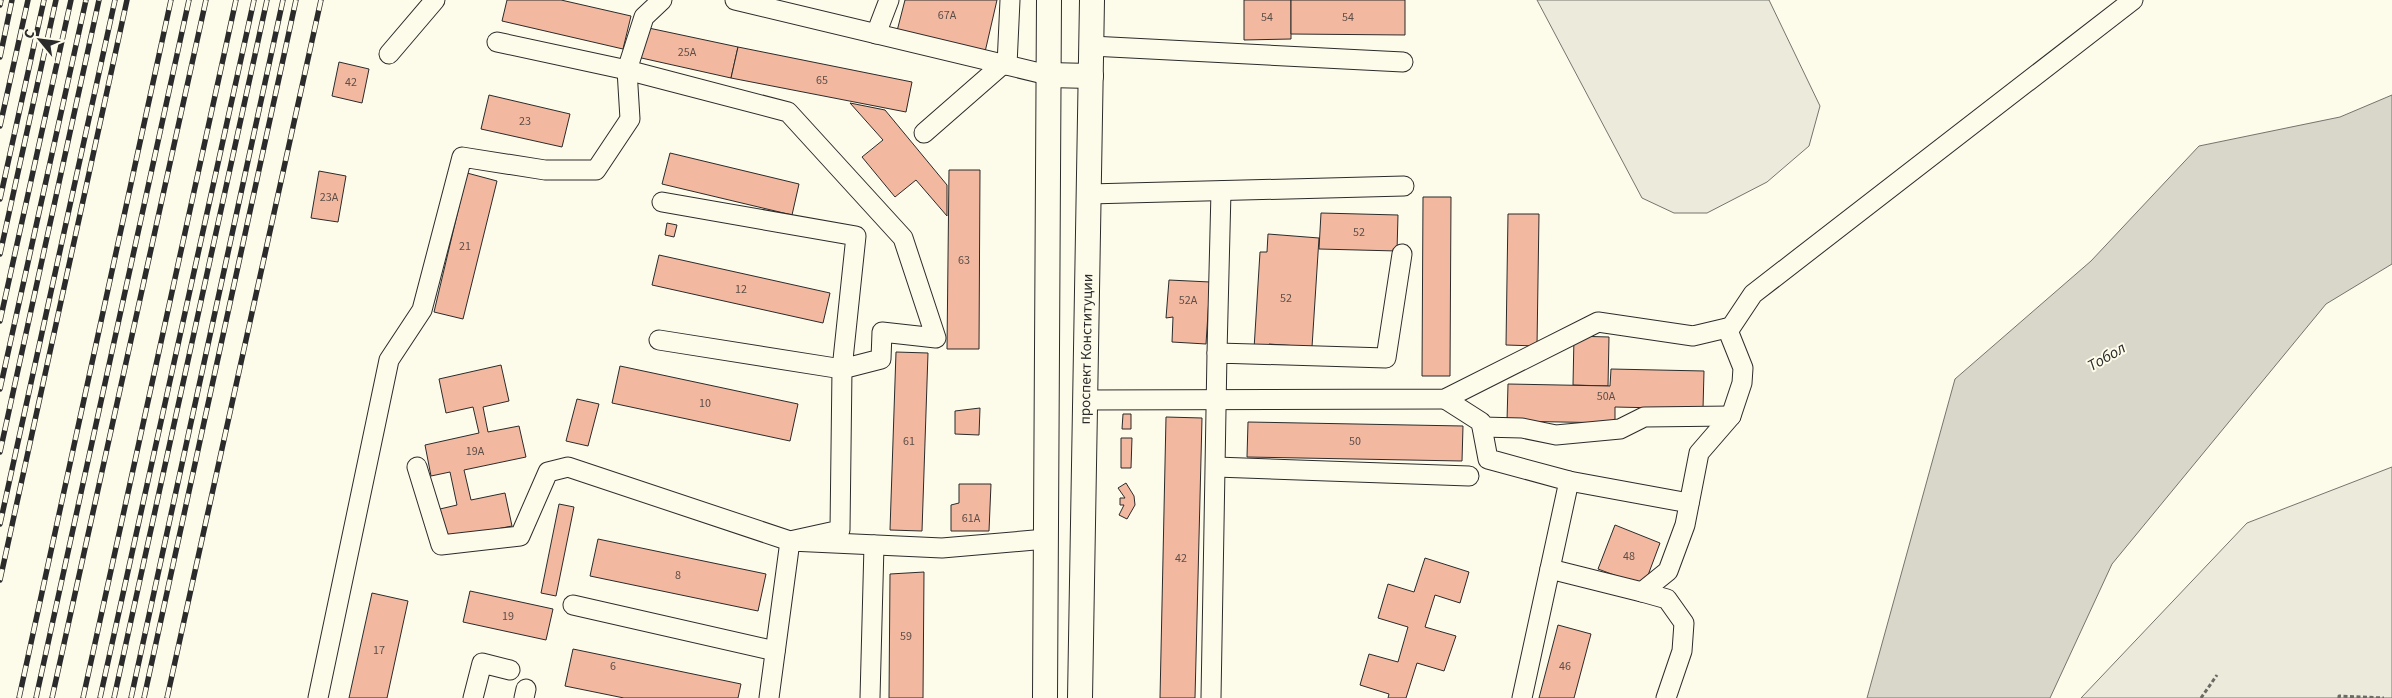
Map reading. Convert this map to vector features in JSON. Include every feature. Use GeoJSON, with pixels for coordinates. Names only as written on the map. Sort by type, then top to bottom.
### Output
{"type":"FeatureCollection","features":[{"type":"Feature","properties":{"kind":"main road"},"geometry":{"type":"LineString","coordinates":[[1045,698],[1049,0]]}},
{"type":"Feature","properties":{"kind":"main road","name":"проспект Конституции"},"geometry":{"type":"LineString","coordinates":[[1080,698],[1092,0]]}},
{"type":"Feature","properties":{"kind":"main road"},"geometry":{"type":"LineString","coordinates":[[1048,75],[1090,76]]}},
{"type":"Feature","properties":{"kind":"main road"},"geometry":{"type":"LineString","coordinates":[[1048,366],[1085,366]]}},
{"type":"Feature","properties":{"kind":"lane"},"geometry":{"type":"LineString","coordinates":[[389,54],[435,0]]}},
{"type":"Feature","properties":{"kind":"lane"},"geometry":{"type":"LineString","coordinates":[[318,698],[388,360],[422,310],[462,157],[545,170],[596,170],[630,119],[627,70],[644,16],[662,0]]}},
{"type":"Feature","properties":{"kind":"lane"},"geometry":{"type":"LineString","coordinates":[[735,0],[1048,75]]}},
{"type":"Feature","properties":{"kind":"lane"},"geometry":{"type":"LineString","coordinates":[[876,34],[889,0]]}},
{"type":"Feature","properties":{"kind":"lane"},"geometry":{"type":"LineString","coordinates":[[924,133],[1005,65],[1010,0]]}},
{"type":"Feature","properties":{"kind":"lane"},"geometry":{"type":"LineString","coordinates":[[1084,400],[1445,399],[1598,322],[1693,336],[1731,327],[1753,294],[2133,0]]}},
{"type":"Feature","properties":{"kind":"lane"},"geometry":{"type":"LineString","coordinates":[[496,42],[627,70],[788,112],[903,238],[936,338],[882,332],[881,359],[842,369],[659,340]]}},
{"type":"Feature","properties":{"kind":"lane"},"geometry":{"type":"LineString","coordinates":[[1091,46],[1403,62]]}},
{"type":"Feature","properties":{"kind":"lane"},"geometry":{"type":"LineString","coordinates":[[1088,194],[1404,186]]}},
{"type":"Feature","properties":{"kind":"lane"},"geometry":{"type":"LineString","coordinates":[[1211,698],[1221,191]]}},
{"type":"Feature","properties":{"kind":"lane"},"geometry":{"type":"LineString","coordinates":[[662,202],[856,236],[842,369],[840,530],[790,541]]}},
{"type":"Feature","properties":{"kind":"lane"},"geometry":{"type":"LineString","coordinates":[[1217,353],[1386,358],[1402,254]]}},
{"type":"Feature","properties":{"kind":"lane"},"geometry":{"type":"LineString","coordinates":[[1642,592],[1668,571],[1685,525],[1699,453],[1732,416],[1742,383],[1743,368],[1727,328]]}},
{"type":"Feature","properties":{"kind":"lane"},"geometry":{"type":"LineString","coordinates":[[1445,399],[1481,422],[1488,459],[1569,481],[1689,503]]}},
{"type":"Feature","properties":{"kind":"lane"},"geometry":{"type":"LineString","coordinates":[[1482,427],[1522,428],[1556,435],[1620,429],[1644,417],[1732,416]]}},
{"type":"Feature","properties":{"kind":"lane"},"geometry":{"type":"LineString","coordinates":[[417,467],[441,545],[520,536],[548,472],[568,467],[790,541],[942,548],[1046,539]]}},
{"type":"Feature","properties":{"kind":"lane"},"geometry":{"type":"LineString","coordinates":[[1216,467],[1469,476]]}},
{"type":"Feature","properties":{"kind":"lane"},"geometry":{"type":"LineString","coordinates":[[1522,698],[1569,481]]}},
{"type":"Feature","properties":{"kind":"lane"},"geometry":{"type":"LineString","coordinates":[[768,698],[790,541]]}},
{"type":"Feature","properties":{"kind":"lane"},"geometry":{"type":"LineString","coordinates":[[870,698],[874,545]]}},
{"type":"Feature","properties":{"kind":"lane"},"geometry":{"type":"LineString","coordinates":[[1550,569],[1667,599],[1684,623],[1682,651],[1666,698]]}},
{"type":"Feature","properties":{"kind":"lane"},"geometry":{"type":"LineString","coordinates":[[573,605],[775,651]]}},
{"type":"Feature","properties":{"kind":"lane"},"geometry":{"type":"LineString","coordinates":[[473,698],[482,663],[510,670]]}},
{"type":"Feature","properties":{"kind":"path"},"geometry":{"type":"LineString","coordinates":[[2201,698],[2217,675]]}},
{"type":"Feature","properties":{"kind":"path"},"geometry":{"type":"LineString","coordinates":[[2339,698],[2339,696],[2384,698]]}},
{"type":"Feature","properties":{"kind":"shaded area"},"geometry":{"type":"Polygon","coordinates":[[[1537,0],[1769,0],[1820,106],[1809,146],[1767,182],[1707,213],[1674,213],[1642,198],[1537,0]]]}},
{"type":"Feature","properties":{"kind":"shaded area"},"geometry":{"type":"Polygon","coordinates":[[[2392,467],[2392,698],[2081,698],[2247,523],[2392,467]]]}},
{"type":"Feature","properties":{"kind":"water","name":"Тобол"},"geometry":{"type":"Polygon","coordinates":[[[2392,95],[2392,264],[2326,304],[2112,564],[2050,698],[1867,698],[1955,379],[2091,261],[2199,146],[2340,117],[2392,95]]]}},
{"type":"Feature","properties":{"kind":"building"},"geometry":{"type":"Polygon","coordinates":[[[507,0],[561,0],[631,16],[623,49],[502,21],[507,0]]]}},
{"type":"Feature","properties":{"kind":"building"},"geometry":{"type":"Polygon","coordinates":[[[905,0],[997,0],[985,52],[897,31],[905,0]]]}},
{"type":"Feature","properties":{"kind":"building"},"geometry":{"type":"Polygon","coordinates":[[[1244,0],[1291,0],[1291,39],[1244,40],[1244,0]]]}},
{"type":"Feature","properties":{"kind":"building"},"geometry":{"type":"Polygon","coordinates":[[[1291,0],[1405,0],[1405,35],[1291,34],[1291,0]]]}},
{"type":"Feature","properties":{"kind":"building"},"geometry":{"type":"Polygon","coordinates":[[[644,27],[738,47],[731,78],[637,57],[644,27]]]}},
{"type":"Feature","properties":{"kind":"building"},"geometry":{"type":"Polygon","coordinates":[[[738,47],[912,82],[906,112],[731,78],[738,47]]]}},
{"type":"Feature","properties":{"kind":"building"},"geometry":{"type":"Polygon","coordinates":[[[339,62],[369,69],[362,103],[332,96],[339,62]]]}},
{"type":"Feature","properties":{"kind":"building"},"geometry":{"type":"Polygon","coordinates":[[[489,95],[570,114],[562,147],[481,129],[489,95]]]}},
{"type":"Feature","properties":{"kind":"building"},"geometry":{"type":"Polygon","coordinates":[[[850,103],[885,110],[947,185],[947,216],[916,180],[895,197],[862,157],[883,140],[850,103]]]}},
{"type":"Feature","properties":{"kind":"building"},"geometry":{"type":"Polygon","coordinates":[[[670,153],[799,184],[792,215],[662,184],[670,153]]]}},
{"type":"Feature","properties":{"kind":"building"},"geometry":{"type":"Polygon","coordinates":[[[949,170],[980,170],[979,349],[947,349],[949,170]]]}},
{"type":"Feature","properties":{"kind":"building"},"geometry":{"type":"Polygon","coordinates":[[[319,171],[346,176],[338,222],[311,218],[319,171]]]}},
{"type":"Feature","properties":{"kind":"building"},"geometry":{"type":"Polygon","coordinates":[[[467,173],[497,181],[463,319],[434,312],[467,173]]]}},
{"type":"Feature","properties":{"kind":"building"},"geometry":{"type":"Polygon","coordinates":[[[1423,197],[1451,197],[1450,376],[1422,376],[1423,197]]]}},
{"type":"Feature","properties":{"kind":"building"},"geometry":{"type":"Polygon","coordinates":[[[1321,213],[1398,215],[1397,251],[1319,249],[1321,213]]]}},
{"type":"Feature","properties":{"kind":"building"},"geometry":{"type":"Polygon","coordinates":[[[1508,214],[1539,214],[1537,346],[1506,345],[1508,214]]]}},
{"type":"Feature","properties":{"kind":"building"},"geometry":{"type":"Polygon","coordinates":[[[667,223],[677,225],[674,237],[665,235],[667,223]]]}},
{"type":"Feature","properties":{"kind":"building"},"geometry":{"type":"Polygon","coordinates":[[[1268,234],[1319,238],[1312,347],[1269,344],[1268,350],[1254,349],[1260,252],[1267,252],[1268,234]]]}},
{"type":"Feature","properties":{"kind":"building"},"geometry":{"type":"Polygon","coordinates":[[[659,255],[830,293],[823,323],[652,285],[659,255]]]}},
{"type":"Feature","properties":{"kind":"building"},"geometry":{"type":"Polygon","coordinates":[[[1169,280],[1210,282],[1206,344],[1172,342],[1173,317],[1166,318],[1169,280]]]}},
{"type":"Feature","properties":{"kind":"building"},"geometry":{"type":"Polygon","coordinates":[[[1574,336],[1609,337],[1608,386],[1573,385],[1574,336]]]}},
{"type":"Feature","properties":{"kind":"building"},"geometry":{"type":"Polygon","coordinates":[[[896,352],[928,353],[922,531],[890,530],[896,352]]]}},
{"type":"Feature","properties":{"kind":"building"},"geometry":{"type":"Polygon","coordinates":[[[501,365],[509,401],[483,407],[488,432],[519,426],[526,457],[464,470],[471,500],[505,493],[512,526],[446,539],[440,509],[457,505],[450,472],[431,476],[425,445],[479,433],[473,407],[446,413],[439,379],[501,365]]]}},
{"type":"Feature","properties":{"kind":"building"},"geometry":{"type":"Polygon","coordinates":[[[620,366],[798,404],[790,441],[612,403],[620,366]]]}},
{"type":"Feature","properties":{"kind":"building"},"geometry":{"type":"Polygon","coordinates":[[[1611,369],[1704,371],[1703,409],[1615,407],[1615,423],[1507,421],[1508,384],[1610,386],[1611,369]]]}},
{"type":"Feature","properties":{"kind":"building"},"geometry":{"type":"Polygon","coordinates":[[[577,399],[599,404],[588,446],[566,441],[577,399]]]}},
{"type":"Feature","properties":{"kind":"building"},"geometry":{"type":"Polygon","coordinates":[[[980,408],[979,435],[955,434],[955,411],[980,408]]]}},
{"type":"Feature","properties":{"kind":"building"},"geometry":{"type":"Polygon","coordinates":[[[1123,414],[1131,414],[1131,429],[1122,429],[1123,414]]]}},
{"type":"Feature","properties":{"kind":"building"},"geometry":{"type":"Polygon","coordinates":[[[1166,417],[1202,418],[1195,698],[1160,698],[1166,417]]]}},
{"type":"Feature","properties":{"kind":"building"},"geometry":{"type":"Polygon","coordinates":[[[1248,422],[1463,426],[1462,461],[1247,457],[1248,422]]]}},
{"type":"Feature","properties":{"kind":"building"},"geometry":{"type":"Polygon","coordinates":[[[1121,438],[1132,438],[1131,468],[1121,468],[1121,438]]]}},
{"type":"Feature","properties":{"kind":"building"},"geometry":{"type":"Polygon","coordinates":[[[1126,483],[1134,496],[1135,505],[1127,519],[1119,515],[1124,505],[1120,505],[1120,498],[1125,498],[1118,488],[1126,483]]]}},
{"type":"Feature","properties":{"kind":"building"},"geometry":{"type":"Polygon","coordinates":[[[959,484],[991,484],[989,531],[951,531],[951,505],[959,503],[959,484]]]}},
{"type":"Feature","properties":{"kind":"building"},"geometry":{"type":"Polygon","coordinates":[[[559,504],[574,507],[556,596],[541,593],[559,504]]]}},
{"type":"Feature","properties":{"kind":"building"},"geometry":{"type":"Polygon","coordinates":[[[1615,525],[1660,543],[1644,586],[1598,569],[1615,525]]]}},
{"type":"Feature","properties":{"kind":"building"},"geometry":{"type":"Polygon","coordinates":[[[598,539],[766,574],[758,611],[590,576],[598,539]]]}},
{"type":"Feature","properties":{"kind":"building"},"geometry":{"type":"Polygon","coordinates":[[[1425,558],[1469,572],[1460,603],[1435,595],[1425,627],[1456,636],[1444,671],[1417,663],[1406,698],[1388,698],[1389,694],[1360,685],[1369,654],[1398,662],[1408,627],[1378,618],[1388,584],[1414,592],[1425,558]]]}},
{"type":"Feature","properties":{"kind":"building"},"geometry":{"type":"Polygon","coordinates":[[[924,572],[923,698],[889,698],[890,574],[924,572]]]}},
{"type":"Feature","properties":{"kind":"building"},"geometry":{"type":"Polygon","coordinates":[[[470,591],[553,609],[546,640],[463,622],[470,591]]]}},
{"type":"Feature","properties":{"kind":"building"},"geometry":{"type":"Polygon","coordinates":[[[372,593],[408,601],[387,698],[349,698],[372,593]]]}},
{"type":"Feature","properties":{"kind":"building"},"geometry":{"type":"Polygon","coordinates":[[[1558,625],[1591,634],[1574,698],[1539,698],[1558,625]]]}},
{"type":"Feature","properties":{"kind":"building"},"geometry":{"type":"Polygon","coordinates":[[[573,649],[741,684],[738,698],[624,698],[565,686],[573,649]]]}},
{"type":"Feature","properties":{"kind":"railway"},"geometry":{"type":"LineString","coordinates":[[0,5],[1,0]]}},
{"type":"Feature","properties":{"kind":"railway"},"geometry":{"type":"LineString","coordinates":[[0,57],[12,0]]}},
{"type":"Feature","properties":{"kind":"railway"},"geometry":{"type":"LineString","coordinates":[[0,126],[28,0]]}},
{"type":"Feature","properties":{"kind":"railway"},"geometry":{"type":"LineString","coordinates":[[0,199],[44,0]]}},
{"type":"Feature","properties":{"kind":"railway"},"geometry":{"type":"LineString","coordinates":[[0,254],[56,0]]}},
{"type":"Feature","properties":{"kind":"railway"},"geometry":{"type":"LineString","coordinates":[[0,321],[71,0]]}},
{"type":"Feature","properties":{"kind":"railway"},"geometry":{"type":"LineString","coordinates":[[0,389],[86,0]]}},
{"type":"Feature","properties":{"kind":"railway"},"geometry":{"type":"LineString","coordinates":[[0,452],[99,0]]}},
{"type":"Feature","properties":{"kind":"railway"},"geometry":{"type":"LineString","coordinates":[[0,524],[115,0]]}},
{"type":"Feature","properties":{"kind":"railway"},"geometry":{"type":"LineString","coordinates":[[0,580],[127,0]]}},
{"type":"Feature","properties":{"kind":"railway"},"geometry":{"type":"LineString","coordinates":[[19,698],[171,0]]}},
{"type":"Feature","properties":{"kind":"railway"},"geometry":{"type":"LineString","coordinates":[[36,698],[189,0]]}},
{"type":"Feature","properties":{"kind":"railway"},"geometry":{"type":"LineString","coordinates":[[52,698],[206,0]]}},
{"type":"Feature","properties":{"kind":"railway"},"geometry":{"type":"LineString","coordinates":[[83,698],[236,0]]}},
{"type":"Feature","properties":{"kind":"railway"},"geometry":{"type":"LineString","coordinates":[[100,698],[254,0]]}},
{"type":"Feature","properties":{"kind":"railway"},"geometry":{"type":"LineString","coordinates":[[114,698],[267,0]]}},
{"type":"Feature","properties":{"kind":"railway"},"geometry":{"type":"LineString","coordinates":[[131,698],[283,0]]}},
{"type":"Feature","properties":{"kind":"railway"},"geometry":{"type":"LineString","coordinates":[[144,698],[296,0]]}},
{"type":"Feature","properties":{"kind":"railway"},"geometry":{"type":"LineString","coordinates":[[167,698],[321,0]]}}]}
